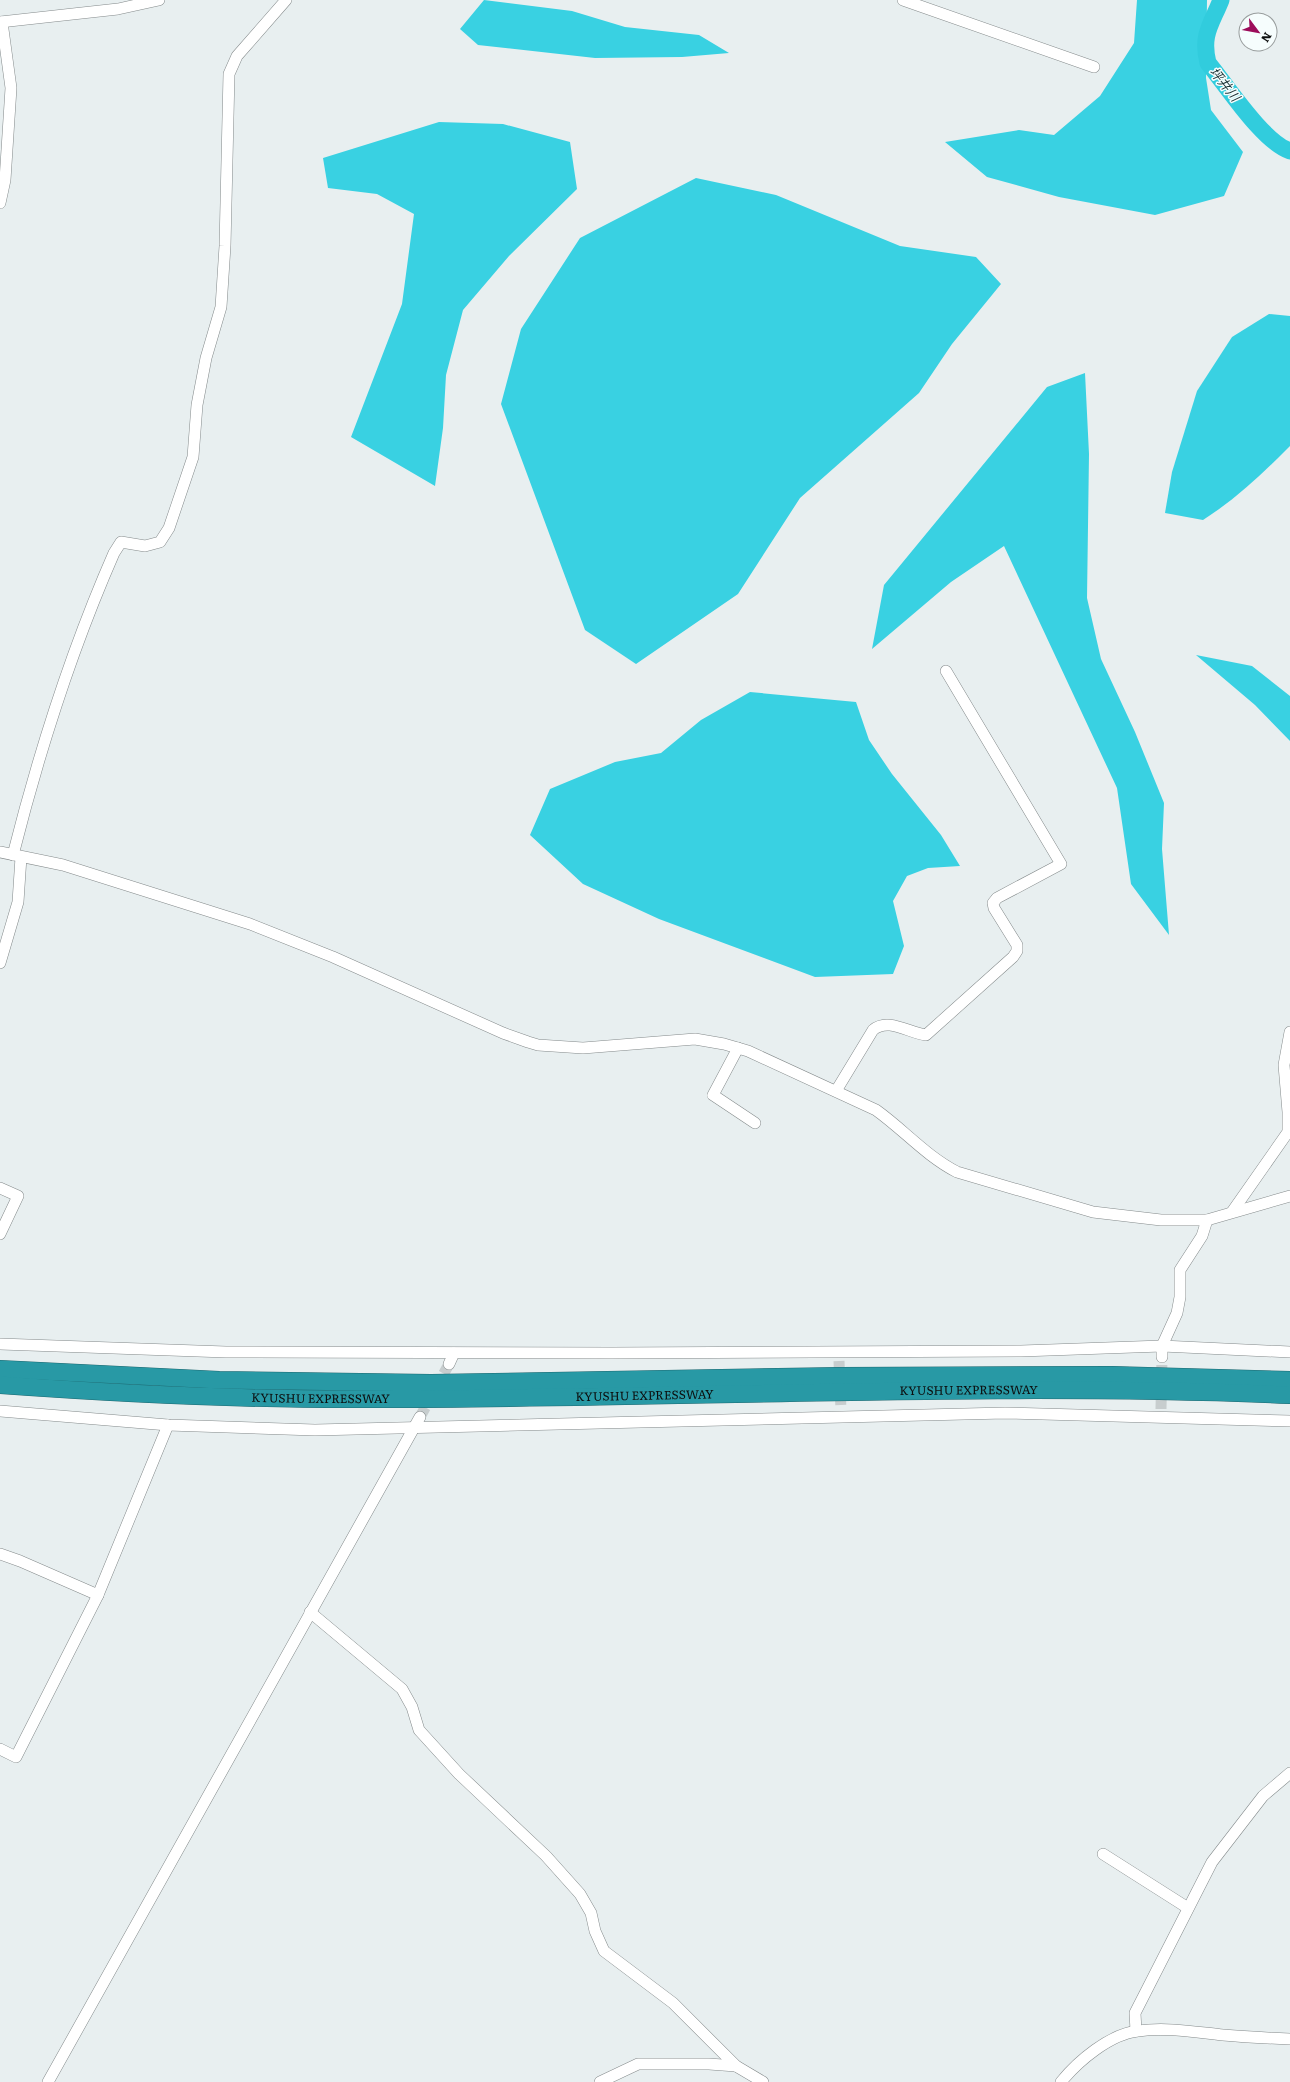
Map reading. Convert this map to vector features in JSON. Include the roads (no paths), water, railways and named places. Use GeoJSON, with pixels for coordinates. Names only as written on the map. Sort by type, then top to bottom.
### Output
{"type":"FeatureCollection","features":[{"type":"Feature","properties":{"kind":"highway","name":"KYUSHU EXPRESSWAY"},"geometry":{"type":"LineString","coordinates":[[0,1370],[219,1380],[431,1383],[840,1376],[1112,1375],[1290,1380]]}},
{"type":"Feature","properties":{"kind":"highway"},"geometry":{"type":"LineString","coordinates":[[1112,1375],[1290,1371]]}},
{"type":"Feature","properties":{"kind":"highway","name":"KYUSHU EXPRESSWAY"},"geometry":{"type":"LineString","coordinates":[[0,1385],[179,1396],[372,1399],[1006,1390],[1143,1390],[1290,1395]]}},
{"type":"Feature","properties":{"kind":"highway"},"geometry":{"type":"LineString","coordinates":[[1224,1392],[1290,1401]]}},
{"type":"Feature","properties":{"kind":"street"},"geometry":{"type":"LineString","coordinates":[[0,203],[5,180],[11,88],[1,22],[118,9],[158,0]]}},
{"type":"Feature","properties":{"kind":"street"},"geometry":{"type":"LineString","coordinates":[[0,963],[18,902],[17,856],[41,750],[50,722],[114,553],[121,542],[145,546],[160,542],[169,528],[193,457],[198,398],[206,358],[221,307],[225,246],[230,74],[237,56],[286,0]]}},
{"type":"Feature","properties":{"kind":"street"},"geometry":{"type":"LineString","coordinates":[[903,0],[1094,67]]}},
{"type":"Feature","properties":{"kind":"street"},"geometry":{"type":"LineString","coordinates":[[836,1091],[873,1030],[880,1025],[888,1024],[926,1035],[1013,957],[1017,951],[1017,945],[994,908],[993,903],[997,898],[1061,864],[946,671]]}},
{"type":"Feature","properties":{"kind":"street"},"geometry":{"type":"LineString","coordinates":[[0,852],[63,865],[250,924],[333,957],[503,1034],[528,1042],[551,1046],[583,1048],[695,1039],[738,1048],[876,1110],[894,1122],[924,1152],[940,1164],[957,1172],[1093,1212],[1161,1220],[1207,1220],[1290,1196]]}},
{"type":"Feature","properties":{"kind":"street"},"geometry":{"type":"LineString","coordinates":[[1232,1212],[1288,1132],[1284,1065],[1290,1032]]}},
{"type":"Feature","properties":{"kind":"street"},"geometry":{"type":"LineString","coordinates":[[738,1048],[713,1096],[755,1123]]}},
{"type":"Feature","properties":{"kind":"street"},"geometry":{"type":"LineString","coordinates":[[0,1188],[18,1196],[0,1234]]}},
{"type":"Feature","properties":{"kind":"street"},"geometry":{"type":"LineString","coordinates":[[1162,1352],[1177,1314],[1180,1297],[1180,1270],[1202,1236],[1207,1220]]}},
{"type":"Feature","properties":{"kind":"street"},"geometry":{"type":"LineString","coordinates":[[0,1344],[226,1352],[839,1356],[1042,1351],[1290,1352]]}},
{"type":"Feature","properties":{"kind":"street"},"geometry":{"type":"LineString","coordinates":[[449,1364],[454,1353]]}},
{"type":"Feature","properties":{"kind":"street"},"geometry":{"type":"LineString","coordinates":[[0,1411],[168,1425],[315,1430],[417,1422],[584,1425],[841,1413],[1162,1413],[1290,1421]]}},
{"type":"Feature","properties":{"kind":"street"},"geometry":{"type":"LineString","coordinates":[[48,2082],[417,1422]]}},
{"type":"Feature","properties":{"kind":"street"},"geometry":{"type":"LineString","coordinates":[[0,1749],[16,1757],[98,1595],[168,1425]]}},
{"type":"Feature","properties":{"kind":"street"},"geometry":{"type":"LineString","coordinates":[[0,1554],[20,1560],[98,1595]]}},
{"type":"Feature","properties":{"kind":"street"},"geometry":{"type":"LineString","coordinates":[[310,1612],[402,1689],[412,1707],[419,1730],[459,1774],[546,1856],[580,1894],[591,1913],[595,1931],[604,1951],[673,2003],[736,2066],[763,2082]]}},
{"type":"Feature","properties":{"kind":"street"},"geometry":{"type":"LineString","coordinates":[[1136,2031],[1135,2013],[1212,1862],[1264,1796],[1290,1773]]}},
{"type":"Feature","properties":{"kind":"street"},"geometry":{"type":"LineString","coordinates":[[1103,1854],[1188,1908]]}},
{"type":"Feature","properties":{"kind":"street"},"geometry":{"type":"LineString","coordinates":[[1061,2082],[1072,2068],[1092,2051],[1136,2031],[1169,2029],[1250,2038],[1290,2039]]}},
{"type":"Feature","properties":{"kind":"street"},"geometry":{"type":"LineString","coordinates":[[600,2082],[638,2064],[709,2064],[736,2066]]}},
{"type":"Feature","properties":{"kind":"waterway","name":"坪井川"},"geometry":{"type":"LineString","coordinates":[[1221,0],[1206,37],[1206,53],[1208,63],[1235,99],[1268,137],[1290,151]]}},
{"type":"Feature","properties":{"kind":"tunnel"},"geometry":{"type":"LineString","coordinates":[[1161,1409],[1162,1357]]}},
{"type":"Feature","properties":{"kind":"tunnel"},"geometry":{"type":"LineString","coordinates":[[839,1361],[841,1410]]}},
{"type":"Feature","properties":{"kind":"tunnel"},"geometry":{"type":"LineString","coordinates":[[420,1417],[449,1364]]}}]}
